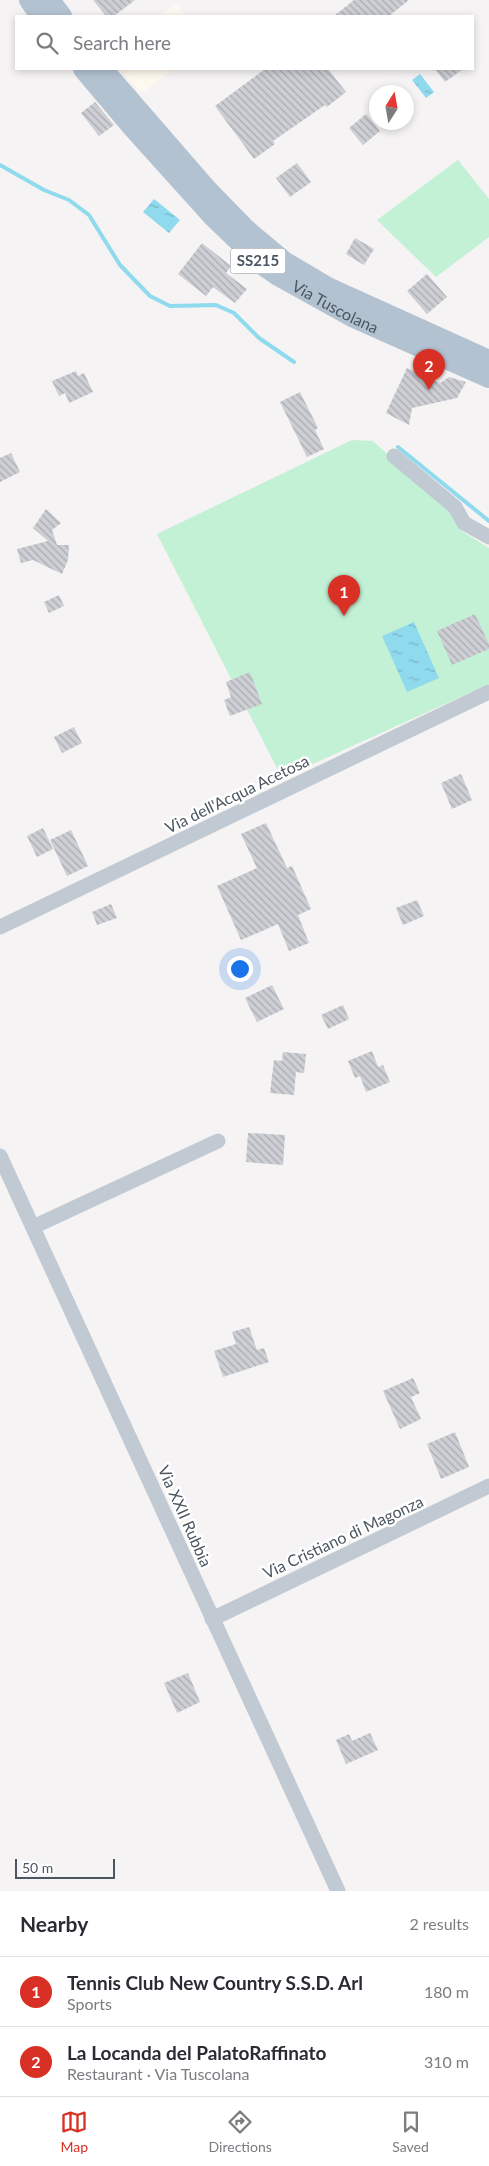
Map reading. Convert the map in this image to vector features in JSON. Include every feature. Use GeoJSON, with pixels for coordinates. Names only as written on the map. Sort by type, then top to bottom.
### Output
{"type":"FeatureCollection","features":[{"type":"Feature","properties":{"kind":"main road"},"geometry":{"type":"LineString","coordinates":[[29,0],[39,15]]}},
{"type":"Feature","properties":{"kind":"main road"},"geometry":{"type":"LineString","coordinates":[[50,0],[61,15]]}},
{"type":"Feature","properties":{"kind":"main road","name":"Via Tuscolana"},"geometry":{"type":"LineString","coordinates":[[85,70],[131,126],[213,217],[265,267],[352,316],[489,378]]}},
{"type":"Feature","properties":{"kind":"main road","name":"Via Tuscolana"},"geometry":{"type":"LineString","coordinates":[[104,70],[208,190],[246,229],[284,261],[328,287],[489,360]]}},
{"type":"Feature","properties":{"kind":"street"},"geometry":{"type":"LineString","coordinates":[[394,456],[455,507],[464,523],[489,538]]}},
{"type":"Feature","properties":{"kind":"street","name":"Via dell'Acqua Acetosa"},"geometry":{"type":"LineString","coordinates":[[0,927],[489,692]]}},
{"type":"Feature","properties":{"kind":"street"},"geometry":{"type":"LineString","coordinates":[[33,1227],[218,1141]]}},
{"type":"Feature","properties":{"kind":"street","name":"Via XXII Rubbia"},"geometry":{"type":"LineString","coordinates":[[0,1156],[338,1891]]}},
{"type":"Feature","properties":{"kind":"street","name":"Via Cristiano di Magonza"},"geometry":{"type":"LineString","coordinates":[[212,1618],[489,1486]]}},
{"type":"Feature","properties":{"kind":"shaded area"},"geometry":{"type":"Polygon","coordinates":[[[176,4],[185,15],[161,15],[176,4]]]}},
{"type":"Feature","properties":{"kind":"shaded area"},"geometry":{"type":"Polygon","coordinates":[[[121,70],[175,70],[141,93],[121,70]]]}},
{"type":"Feature","properties":{"kind":"green space"},"geometry":{"type":"Polygon","coordinates":[[[458,160],[489,199],[489,237],[436,277],[377,220],[458,160]]]}},
{"type":"Feature","properties":{"kind":"green space"},"geometry":{"type":"Polygon","coordinates":[[[352,440],[373,441],[447,508],[463,532],[489,548],[489,684],[282,778],[157,534],[352,440]]]}},
{"type":"Feature","properties":{"kind":"water"},"geometry":{"type":"Polygon","coordinates":[[[420,74],[434,92],[426,98],[412,80],[420,74]]]}},
{"type":"Feature","properties":{"kind":"water"},"geometry":{"type":"Polygon","coordinates":[[[154,199],[180,220],[169,233],[143,212],[154,199]]]}},
{"type":"Feature","properties":{"kind":"water"},"geometry":{"type":"Polygon","coordinates":[[[414,622],[439,678],[407,692],[382,636],[414,622]]]}},
{"type":"Feature","properties":{"kind":"building"},"geometry":{"type":"Polygon","coordinates":[[[93,0],[135,0],[115,15],[105,15],[93,0]]]}},
{"type":"Feature","properties":{"kind":"building"},"geometry":{"type":"Polygon","coordinates":[[[354,0],[409,0],[390,15],[335,15],[354,0]]]}},
{"type":"Feature","properties":{"kind":"building"},"geometry":{"type":"Polygon","coordinates":[[[264,70],[329,70],[346,92],[327,107],[325,105],[273,141],[275,144],[254,159],[215,106],[264,70]]]}},
{"type":"Feature","properties":{"kind":"building"},"geometry":{"type":"Polygon","coordinates":[[[436,70],[462,70],[445,82],[436,70]]]}},
{"type":"Feature","properties":{"kind":"building"},"geometry":{"type":"Polygon","coordinates":[[[95,102],[114,125],[99,136],[81,113],[95,102]]]}},
{"type":"Feature","properties":{"kind":"building"},"geometry":{"type":"Polygon","coordinates":[[[366,114],[369,118],[369,130],[380,131],[363,145],[349,128],[366,114]]]}},
{"type":"Feature","properties":{"kind":"building"},"geometry":{"type":"Polygon","coordinates":[[[297,163],[311,182],[290,197],[276,178],[297,163]]]}},
{"type":"Feature","properties":{"kind":"building"},"geometry":{"type":"Polygon","coordinates":[[[355,238],[374,249],[364,265],[346,254],[355,238]]]}},
{"type":"Feature","properties":{"kind":"building"},"geometry":{"type":"Polygon","coordinates":[[[202,243],[231,266],[226,273],[247,289],[235,303],[213,287],[206,296],[178,274],[202,243]]]}},
{"type":"Feature","properties":{"kind":"building"},"geometry":{"type":"Polygon","coordinates":[[[427,274],[447,297],[427,314],[407,291],[427,274]]]}},
{"type":"Feature","properties":{"kind":"building"},"geometry":{"type":"Polygon","coordinates":[[[407,368],[440,383],[449,377],[466,382],[457,398],[412,408],[409,425],[386,413],[407,368]]]}},
{"type":"Feature","properties":{"kind":"building"},"geometry":{"type":"Polygon","coordinates":[[[76,371],[78,376],[84,373],[93,392],[69,403],[65,393],[59,396],[52,381],[76,371]]]}},
{"type":"Feature","properties":{"kind":"building"},"geometry":{"type":"Polygon","coordinates":[[[300,392],[318,428],[315,430],[324,449],[307,457],[280,402],[300,392]]]}},
{"type":"Feature","properties":{"kind":"building"},"geometry":{"type":"Polygon","coordinates":[[[11,453],[20,472],[0,482],[0,458],[11,453]]]}},
{"type":"Feature","properties":{"kind":"building"},"geometry":{"type":"Polygon","coordinates":[[[46,509],[61,523],[52,530],[57,545],[69,545],[68,560],[62,574],[33,560],[21,563],[17,549],[48,541],[33,528],[46,509]]]}},
{"type":"Feature","properties":{"kind":"building"},"geometry":{"type":"Polygon","coordinates":[[[59,595],[64,606],[49,613],[44,602],[59,595]]]}},
{"type":"Feature","properties":{"kind":"building"},"geometry":{"type":"Polygon","coordinates":[[[475,614],[489,644],[489,649],[452,665],[437,631],[475,614]]]}},
{"type":"Feature","properties":{"kind":"building"},"geometry":{"type":"Polygon","coordinates":[[[250,672],[262,704],[230,716],[224,700],[231,697],[226,682],[250,672]]]}},
{"type":"Feature","properties":{"kind":"building"},"geometry":{"type":"Polygon","coordinates":[[[74,727],[82,743],[62,753],[54,737],[74,727]]]}},
{"type":"Feature","properties":{"kind":"building"},"geometry":{"type":"Polygon","coordinates":[[[461,774],[472,800],[452,809],[441,783],[461,774]]]}},
{"type":"Feature","properties":{"kind":"building"},"geometry":{"type":"Polygon","coordinates":[[[266,823],[287,868],[292,866],[311,909],[298,915],[309,943],[289,951],[278,924],[241,940],[217,886],[257,868],[241,834],[266,823]]]}},
{"type":"Feature","properties":{"kind":"building"},"geometry":{"type":"Polygon","coordinates":[[[43,828],[53,849],[37,857],[27,836],[43,828]]]}},
{"type":"Feature","properties":{"kind":"building"},"geometry":{"type":"Polygon","coordinates":[[[71,830],[88,866],[67,876],[50,840],[71,830]]]}},
{"type":"Feature","properties":{"kind":"building"},"geometry":{"type":"Polygon","coordinates":[[[417,900],[424,916],[403,925],[396,908],[417,900]]]}},
{"type":"Feature","properties":{"kind":"building"},"geometry":{"type":"Polygon","coordinates":[[[111,904],[117,918],[97,925],[92,912],[111,904]]]}},
{"type":"Feature","properties":{"kind":"building"},"geometry":{"type":"Polygon","coordinates":[[[272,985],[284,1009],[257,1022],[245,998],[272,985]]]}},
{"type":"Feature","properties":{"kind":"building"},"geometry":{"type":"Polygon","coordinates":[[[343,1005],[349,1019],[328,1029],[321,1015],[343,1005]]]}},
{"type":"Feature","properties":{"kind":"building"},"geometry":{"type":"Polygon","coordinates":[[[372,1051],[378,1067],[383,1065],[390,1082],[366,1092],[360,1076],[355,1078],[348,1061],[372,1051]]]}},
{"type":"Feature","properties":{"kind":"building"},"geometry":{"type":"Polygon","coordinates":[[[283,1052],[306,1054],[304,1073],[296,1072],[294,1095],[270,1093],[274,1060],[282,1061],[283,1052]]]}},
{"type":"Feature","properties":{"kind":"building"},"geometry":{"type":"Polygon","coordinates":[[[248,1133],[285,1135],[283,1165],[246,1162],[248,1133]]]}},
{"type":"Feature","properties":{"kind":"building"},"geometry":{"type":"Polygon","coordinates":[[[249,1327],[257,1350],[264,1348],[269,1362],[223,1377],[214,1351],[236,1344],[232,1332],[249,1327]]]}},
{"type":"Feature","properties":{"kind":"building"},"geometry":{"type":"Polygon","coordinates":[[[413,1378],[420,1393],[411,1397],[421,1419],[400,1429],[383,1391],[413,1378]]]}},
{"type":"Feature","properties":{"kind":"building"},"geometry":{"type":"Polygon","coordinates":[[[455,1432],[469,1467],[441,1479],[427,1444],[455,1432]]]}},
{"type":"Feature","properties":{"kind":"building"},"geometry":{"type":"Polygon","coordinates":[[[188,1673],[200,1702],[177,1713],[164,1683],[188,1673]]]}},
{"type":"Feature","properties":{"kind":"building"},"geometry":{"type":"Polygon","coordinates":[[[370,1733],[378,1750],[346,1764],[336,1740],[349,1734],[352,1741],[370,1733]]]}},
{"type":"Feature","properties":{"kind":"waterway"},"geometry":{"type":"LineString","coordinates":[[0,165],[44,190],[69,200],[89,215],[120,265],[150,296],[170,306],[216,305],[234,313],[259,338],[294,362]]}},
{"type":"Feature","properties":{"kind":"waterway"},"geometry":{"type":"LineString","coordinates":[[398,447],[489,521]]}},
{"type":"Feature","properties":{"kind":"place","name":"La Locanda del PalatoRaffinato"},"geometry":{"type":"Point","coordinates":[429,390]}},
{"type":"Feature","properties":{"kind":"place","name":"Tennis Club New Country S.S.D. Arl"},"geometry":{"type":"Point","coordinates":[344,616]}}]}
